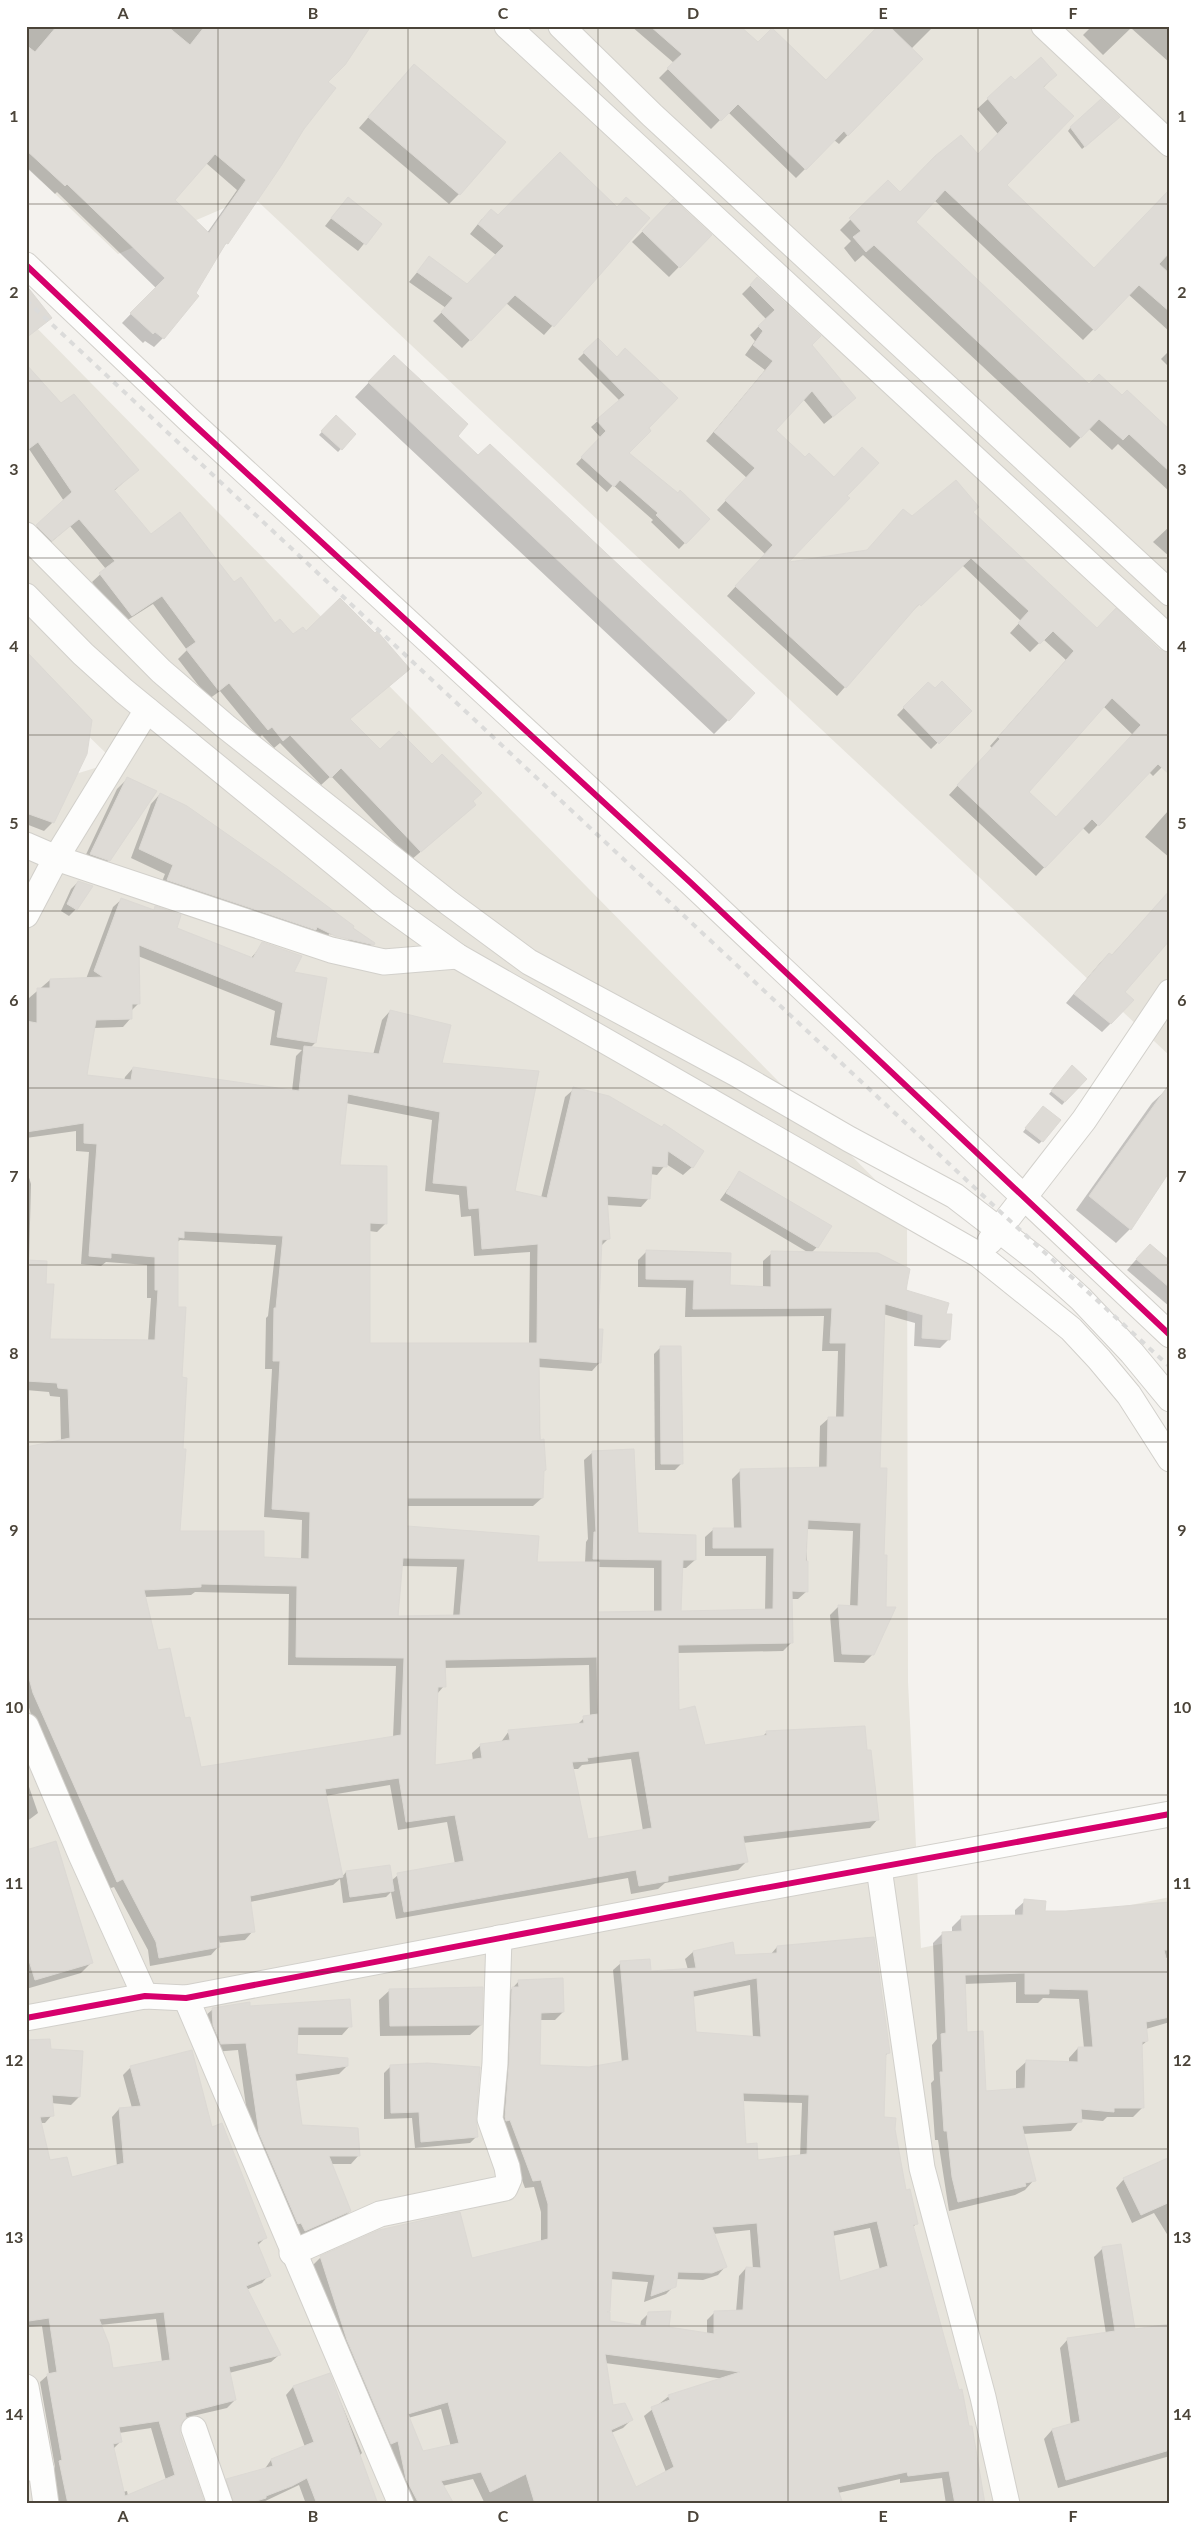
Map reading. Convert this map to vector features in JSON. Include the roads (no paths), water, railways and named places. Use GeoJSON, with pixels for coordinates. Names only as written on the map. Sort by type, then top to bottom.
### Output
{"type":"FeatureCollection","features":[{"type":"Feature","properties":{"kind":"street"},"geometry":{"type":"LineString","coordinates":[[507,26],[1170,639]]}},
{"type":"Feature","properties":{"kind":"street"},"geometry":{"type":"LineString","coordinates":[[561,26],[659,121],[1170,593]]}},
{"type":"Feature","properties":{"kind":"street"},"geometry":{"type":"LineString","coordinates":[[1044,26],[1170,144]]}},
{"type":"Feature","properties":{"kind":"street"},"geometry":{"type":"LineString","coordinates":[[26,264],[188,418],[690,882],[1170,1335]]}},
{"type":"Feature","properties":{"kind":"street"},"geometry":{"type":"LineString","coordinates":[[26,535],[161,670],[225,726],[449,903],[529,962],[735,1073],[849,1139],[912,1171],[955,1196],[1039,1260],[1081,1299],[1132,1353],[1170,1400]]}},
{"type":"Feature","properties":{"kind":"street"},"geometry":{"type":"LineString","coordinates":[[26,596],[83,654],[148,710],[386,905],[457,956],[979,1255],[1071,1329],[1130,1395],[1170,1459]]}},
{"type":"Feature","properties":{"kind":"street"},"geometry":{"type":"LineString","coordinates":[[26,915],[56,858],[148,710]]}},
{"type":"Feature","properties":{"kind":"street"},"geometry":{"type":"LineString","coordinates":[[26,845],[56,858],[331,950],[384,962],[457,956]]}},
{"type":"Feature","properties":{"kind":"street"},"geometry":{"type":"LineString","coordinates":[[979,1255],[1084,1120],[1170,992]]}},
{"type":"Feature","properties":{"kind":"street"},"geometry":{"type":"LineString","coordinates":[[29,1740],[146,1996]]}},
{"type":"Feature","properties":{"kind":"street"},"geometry":{"type":"LineString","coordinates":[[26,2018],[146,1996],[186,1998],[498,1938],[1170,1814]]}},
{"type":"Feature","properties":{"kind":"street"},"geometry":{"type":"LineString","coordinates":[[879,1868],[922,2168],[984,2396],[1007,2504]]}},
{"type":"Feature","properties":{"kind":"street"},"geometry":{"type":"LineString","coordinates":[[292,2252],[380,2214],[505,2188],[509,2179],[507,2166],[490,2119],[495,2063],[498,1938]]}},
{"type":"Feature","properties":{"kind":"street"},"geometry":{"type":"LineString","coordinates":[[186,1998],[292,2252],[401,2504]]}},
{"type":"Feature","properties":{"kind":"street"},"geometry":{"type":"LineString","coordinates":[[26,2387],[33,2468],[46,2504]]}},
{"type":"Feature","properties":{"kind":"street"},"geometry":{"type":"LineString","coordinates":[[194,2429],[220,2504]]}},
{"type":"Feature","properties":{"kind":"railway"},"geometry":{"type":"LineString","coordinates":[[26,300],[1007,1218],[1170,1367]]}}]}
